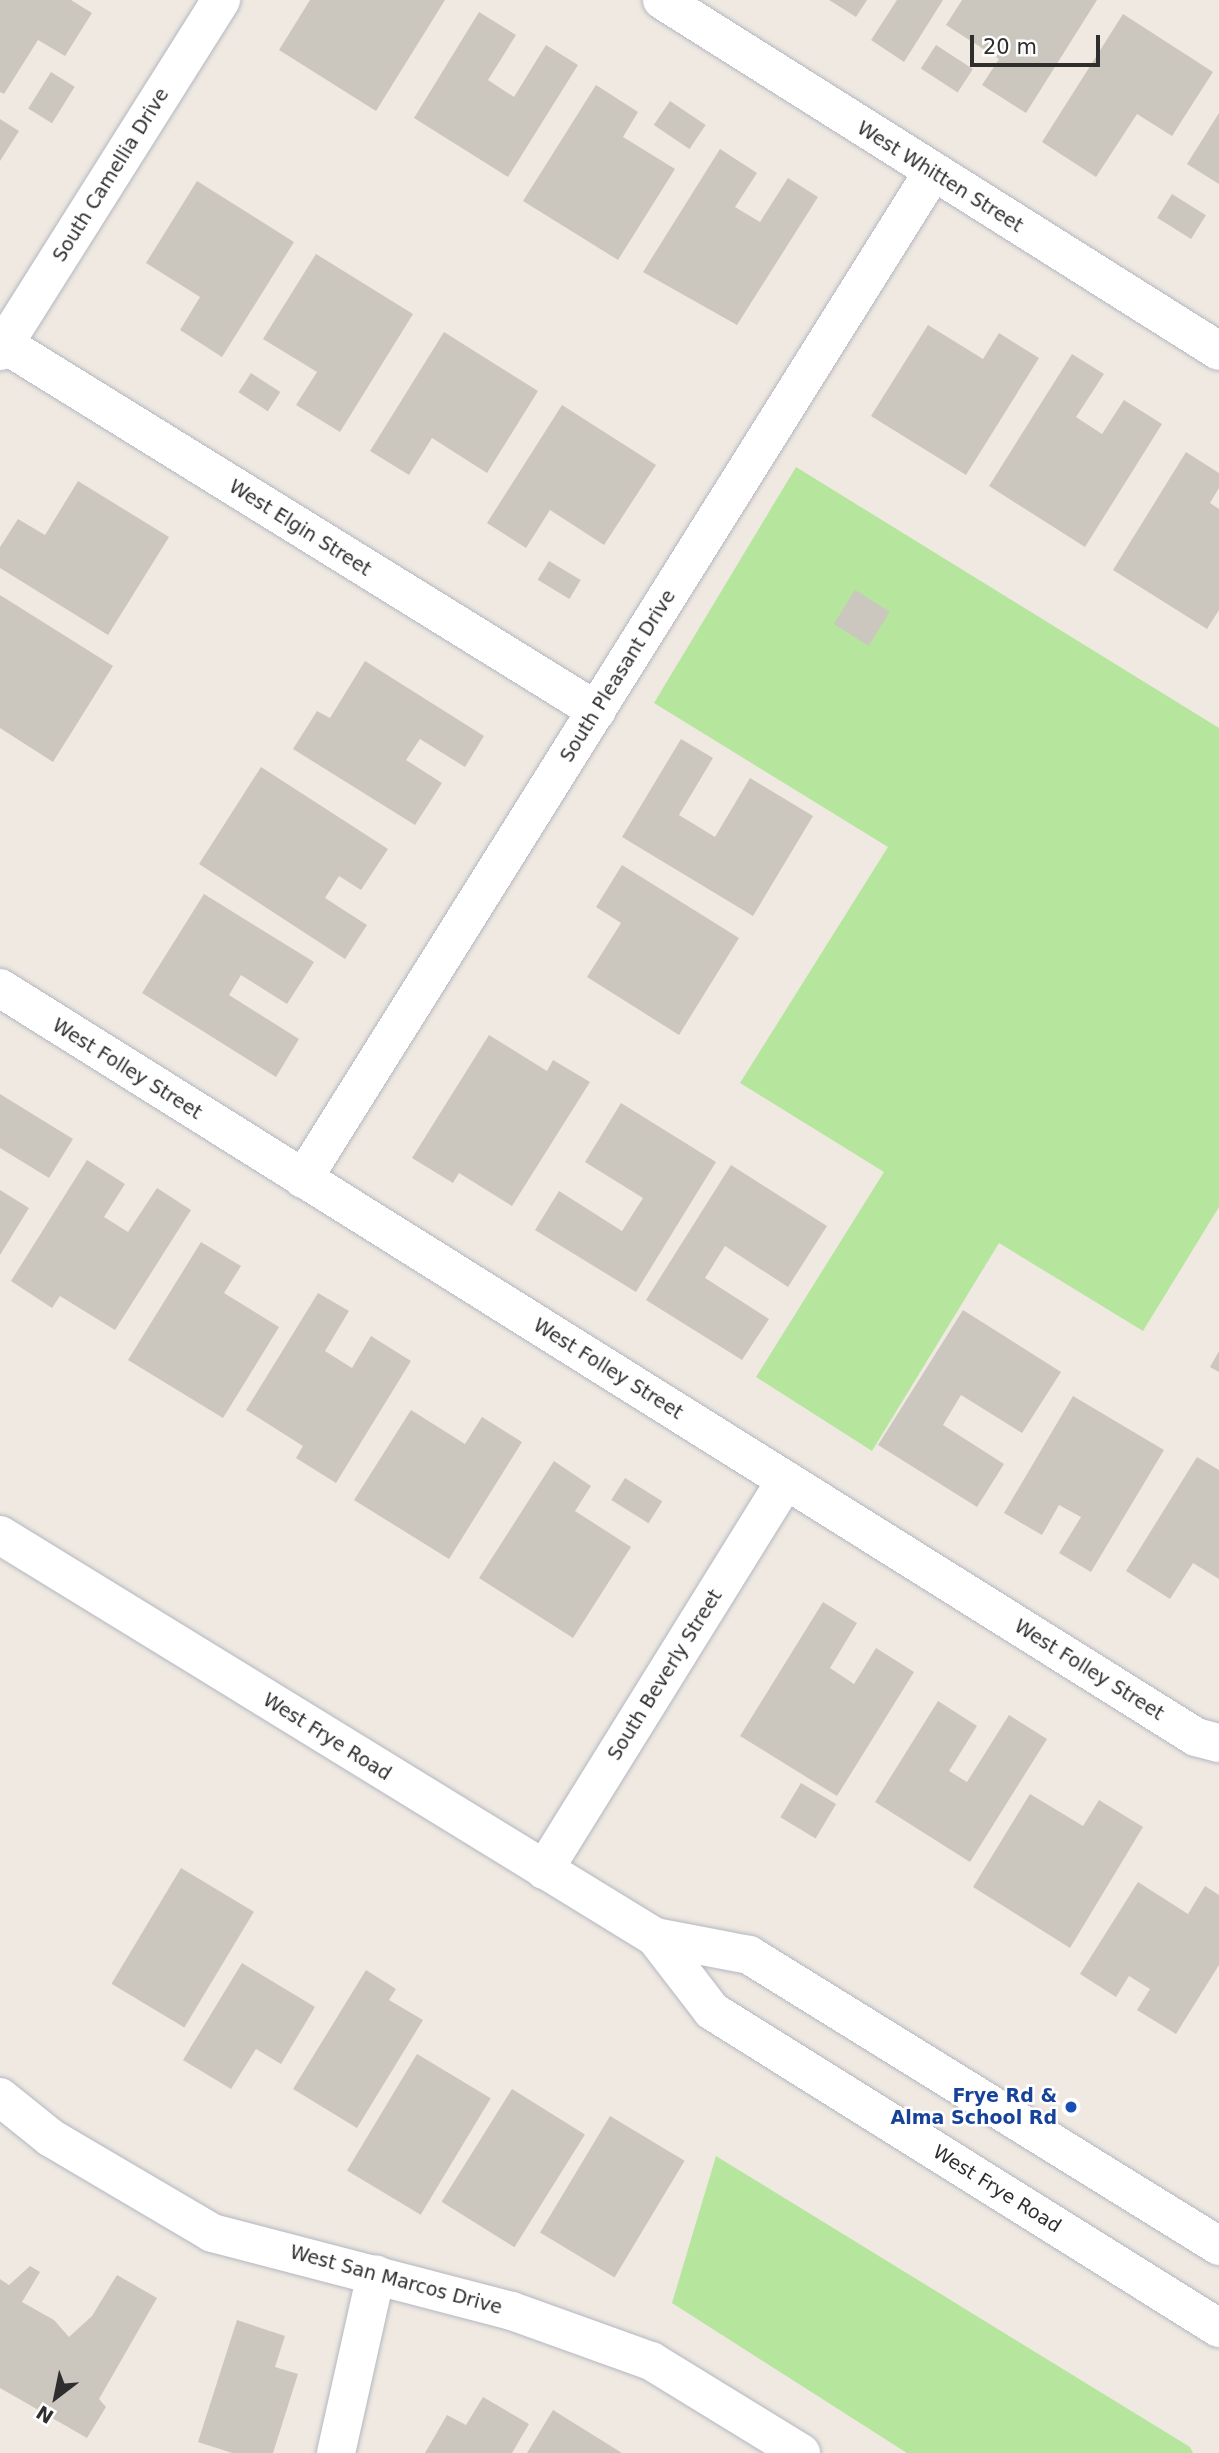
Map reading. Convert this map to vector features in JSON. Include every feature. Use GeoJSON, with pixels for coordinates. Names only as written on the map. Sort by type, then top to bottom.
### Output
{"type":"FeatureCollection","features":[{"type":"Feature","properties":{"kind":"street","name":"South Camellia Drive"},"geometry":{"type":"LineString","coordinates":[[2,347],[222,0]]}},
{"type":"Feature","properties":{"kind":"street","name":"West Whitten Street"},"geometry":{"type":"LineString","coordinates":[[662,0],[932,173],[1219,351]]}},
{"type":"Feature","properties":{"kind":"street","name":"South Pleasant Drive"},"geometry":{"type":"LineString","coordinates":[[303,1179],[932,173]]}},
{"type":"Feature","properties":{"kind":"street","name":"West Elgin Street"},"geometry":{"type":"LineString","coordinates":[[2,347],[597,711]]}},
{"type":"Feature","properties":{"kind":"street","name":"West Folley Street"},"geometry":{"type":"LineString","coordinates":[[0,988],[1196,1737],[1219,1743]]}},
{"type":"Feature","properties":{"kind":"street","name":"South Beverly Street"},"geometry":{"type":"LineString","coordinates":[[544,1870],[786,1480]]}},
{"type":"Feature","properties":{"kind":"street","name":"West Frye Road"},"geometry":{"type":"LineString","coordinates":[[0,1535],[655,1937],[749,1955],[1219,2246]]}},
{"type":"Feature","properties":{"kind":"street","name":"West Frye Road"},"geometry":{"type":"LineString","coordinates":[[655,1937],[712,2011],[1219,2328]]}},
{"type":"Feature","properties":{"kind":"street","name":"West San Marcos Drive"},"geometry":{"type":"LineString","coordinates":[[0,2097],[51,2138],[212,2233],[512,2311],[650,2361],[801,2453]]}},
{"type":"Feature","properties":{"kind":"street"},"geometry":{"type":"LineString","coordinates":[[336,2453],[376,2274]]}},
{"type":"Feature","properties":{"kind":"green space"},"geometry":{"type":"Polygon","coordinates":[[[796,467],[1219,728],[1219,1207],[1143,1331],[999,1243],[872,1451],[756,1377],[884,1172],[740,1083],[888,847],[654,703],[796,467]]]}},
{"type":"Feature","properties":{"kind":"green space"},"geometry":{"type":"Polygon","coordinates":[[[716,2156],[1190,2447],[1193,2453],[907,2453],[672,2303],[716,2156]]]}},
{"type":"Feature","properties":{"kind":"building"},"geometry":{"type":"Polygon","coordinates":[[[0,0],[71,0],[92,13],[65,56],[38,40],[4,94],[0,92],[0,0]]]}},
{"type":"Feature","properties":{"kind":"building"},"geometry":{"type":"Polygon","coordinates":[[[310,0],[445,0],[376,111],[279,50],[310,0]]]}},
{"type":"Feature","properties":{"kind":"building"},"geometry":{"type":"Polygon","coordinates":[[[829,0],[867,0],[856,17],[829,0]]]}},
{"type":"Feature","properties":{"kind":"building"},"geometry":{"type":"Polygon","coordinates":[[[897,0],[943,0],[904,62],[871,40],[897,0]]]}},
{"type":"Feature","properties":{"kind":"building"},"geometry":{"type":"Polygon","coordinates":[[[962,0],[1097,0],[1026,113],[982,85],[999,59],[946,25],[962,0]]]}},
{"type":"Feature","properties":{"kind":"building"},"geometry":{"type":"Polygon","coordinates":[[[479,12],[516,35],[488,80],[514,97],[546,45],[578,65],[508,177],[414,118],[479,12]]]}},
{"type":"Feature","properties":{"kind":"building"},"geometry":{"type":"Polygon","coordinates":[[[1123,14],[1213,72],[1172,136],[1137,114],[1096,177],[1042,142],[1123,14]]]}},
{"type":"Feature","properties":{"kind":"building"},"geometry":{"type":"Polygon","coordinates":[[[936,45],[973,69],[958,92],[921,68],[936,45]]]}},
{"type":"Feature","properties":{"kind":"building"},"geometry":{"type":"Polygon","coordinates":[[[51,72],[75,87],[52,123],[28,108],[51,72]]]}},
{"type":"Feature","properties":{"kind":"building"},"geometry":{"type":"Polygon","coordinates":[[[596,85],[638,112],[623,137],[675,169],[618,260],[523,201],[596,85]]]}},
{"type":"Feature","properties":{"kind":"building"},"geometry":{"type":"Polygon","coordinates":[[[670,101],[706,125],[689,149],[654,125],[670,101]]]}},
{"type":"Feature","properties":{"kind":"building"},"geometry":{"type":"Polygon","coordinates":[[[1219,113],[1219,184],[1187,164],[1219,113]]]}},
{"type":"Feature","properties":{"kind":"building"},"geometry":{"type":"Polygon","coordinates":[[[0,119],[19,131],[0,161],[0,119]]]}},
{"type":"Feature","properties":{"kind":"building"},"geometry":{"type":"Polygon","coordinates":[[[720,149],[757,173],[735,207],[760,222],[788,178],[818,197],[737,325],[643,272],[720,149]]]}},
{"type":"Feature","properties":{"kind":"building"},"geometry":{"type":"Polygon","coordinates":[[[197,181],[294,242],[222,357],[180,330],[200,297],[146,263],[197,181]]]}},
{"type":"Feature","properties":{"kind":"building"},"geometry":{"type":"Polygon","coordinates":[[[1172,194],[1206,215],[1191,239],[1157,218],[1172,194]]]}},
{"type":"Feature","properties":{"kind":"building"},"geometry":{"type":"Polygon","coordinates":[[[316,254],[413,314],[340,432],[296,405],[317,372],[263,339],[316,254]]]}},
{"type":"Feature","properties":{"kind":"building"},"geometry":{"type":"Polygon","coordinates":[[[928,325],[983,359],[999,333],[1039,358],[966,475],[871,416],[928,325]]]}},
{"type":"Feature","properties":{"kind":"building"},"geometry":{"type":"Polygon","coordinates":[[[444,332],[538,391],[487,473],[432,438],[409,475],[370,451],[444,332]]]}},
{"type":"Feature","properties":{"kind":"building"},"geometry":{"type":"Polygon","coordinates":[[[1072,354],[1104,374],[1076,417],[1102,434],[1124,400],[1162,424],[1085,547],[989,486],[1072,354]]]}},
{"type":"Feature","properties":{"kind":"building"},"geometry":{"type":"Polygon","coordinates":[[[251,373],[280,392],[268,411],[238,392],[251,373]]]}},
{"type":"Feature","properties":{"kind":"building"},"geometry":{"type":"Polygon","coordinates":[[[562,405],[656,465],[604,545],[550,510],[526,548],[487,523],[562,405]]]}},
{"type":"Feature","properties":{"kind":"building"},"geometry":{"type":"Polygon","coordinates":[[[1186,452],[1219,473],[1219,488],[1210,503],[1219,509],[1219,610],[1207,629],[1113,570],[1186,452]]]}},
{"type":"Feature","properties":{"kind":"building"},"geometry":{"type":"Polygon","coordinates":[[[78,481],[169,537],[108,635],[0,568],[0,547],[18,519],[45,535],[78,481]]]}},
{"type":"Feature","properties":{"kind":"building"},"geometry":{"type":"Polygon","coordinates":[[[549,561],[581,580],[569,599],[538,580],[549,561]]]}},
{"type":"Feature","properties":{"kind":"building"},"geometry":{"type":"Polygon","coordinates":[[[855,590],[890,612],[869,646],[834,624],[855,590]]]}},
{"type":"Feature","properties":{"kind":"building"},"geometry":{"type":"Polygon","coordinates":[[[0,595],[113,666],[53,762],[0,728],[0,595]]]}},
{"type":"Feature","properties":{"kind":"building"},"geometry":{"type":"Polygon","coordinates":[[[365,661],[484,736],[465,767],[420,739],[406,760],[442,783],[415,825],[293,749],[317,711],[330,718],[365,661]]]}},
{"type":"Feature","properties":{"kind":"building"},"geometry":{"type":"Polygon","coordinates":[[[681,739],[713,758],[679,815],[715,837],[750,778],[813,816],[753,916],[622,837],[681,739]]]}},
{"type":"Feature","properties":{"kind":"building"},"geometry":{"type":"Polygon","coordinates":[[[261,767],[388,849],[361,890],[339,876],[325,898],[367,925],[345,959],[199,864],[261,767]]]}},
{"type":"Feature","properties":{"kind":"building"},"geometry":{"type":"Polygon","coordinates":[[[622,865],[739,938],[679,1035],[587,977],[621,923],[596,907],[622,865]]]}},
{"type":"Feature","properties":{"kind":"building"},"geometry":{"type":"Polygon","coordinates":[[[204,894],[314,962],[287,1004],[241,975],[229,995],[299,1039],[276,1077],[142,993],[204,894]]]}},
{"type":"Feature","properties":{"kind":"building"},"geometry":{"type":"Polygon","coordinates":[[[489,1035],[547,1071],[553,1060],[590,1082],[512,1206],[459,1173],[453,1183],[412,1158],[489,1035]]]}},
{"type":"Feature","properties":{"kind":"building"},"geometry":{"type":"Polygon","coordinates":[[[0,1094],[73,1139],[49,1178],[0,1148],[0,1094]]]}},
{"type":"Feature","properties":{"kind":"building"},"geometry":{"type":"Polygon","coordinates":[[[621,1103],[716,1162],[636,1292],[535,1230],[559,1191],[622,1231],[643,1198],[585,1162],[621,1103]]]}},
{"type":"Feature","properties":{"kind":"building"},"geometry":{"type":"Polygon","coordinates":[[[87,1160],[125,1184],[104,1217],[128,1232],[157,1188],[191,1210],[115,1330],[60,1296],[52,1308],[11,1281],[87,1160]]]}},
{"type":"Feature","properties":{"kind":"building"},"geometry":{"type":"Polygon","coordinates":[[[731,1165],[827,1226],[788,1287],[725,1246],[705,1278],[769,1319],[742,1360],[646,1300],[731,1165]]]}},
{"type":"Feature","properties":{"kind":"building"},"geometry":{"type":"Polygon","coordinates":[[[0,1190],[29,1208],[0,1255],[0,1190]]]}},
{"type":"Feature","properties":{"kind":"building"},"geometry":{"type":"Polygon","coordinates":[[[201,1242],[241,1266],[224,1293],[279,1327],[223,1418],[128,1360],[201,1242]]]}},
{"type":"Feature","properties":{"kind":"building"},"geometry":{"type":"Polygon","coordinates":[[[318,1293],[349,1311],[325,1351],[352,1368],[371,1336],[411,1361],[336,1483],[296,1458],[303,1446],[246,1410],[318,1293]]]}},
{"type":"Feature","properties":{"kind":"building"},"geometry":{"type":"Polygon","coordinates":[[[963,1310],[1061,1372],[1022,1433],[961,1395],[943,1425],[1004,1464],[977,1507],[878,1445],[963,1310]]]}},
{"type":"Feature","properties":{"kind":"building"},"geometry":{"type":"Polygon","coordinates":[[[1219,1351],[1219,1372],[1210,1367],[1219,1351]]]}},
{"type":"Feature","properties":{"kind":"building"},"geometry":{"type":"Polygon","coordinates":[[[1073,1396],[1164,1450],[1091,1572],[1059,1553],[1081,1517],[1059,1505],[1042,1535],[1004,1513],[1073,1396]]]}},
{"type":"Feature","properties":{"kind":"building"},"geometry":{"type":"Polygon","coordinates":[[[411,1410],[465,1444],[482,1417],[522,1442],[449,1559],[354,1500],[411,1410]]]}},
{"type":"Feature","properties":{"kind":"building"},"geometry":{"type":"Polygon","coordinates":[[[1197,1457],[1219,1470],[1219,1579],[1193,1563],[1170,1599],[1126,1571],[1197,1457]]]}},
{"type":"Feature","properties":{"kind":"building"},"geometry":{"type":"Polygon","coordinates":[[[554,1461],[591,1486],[575,1511],[631,1547],[573,1638],[479,1578],[554,1461]]]}},
{"type":"Feature","properties":{"kind":"building"},"geometry":{"type":"Polygon","coordinates":[[[625,1478],[662,1501],[649,1523],[611,1500],[625,1478]]]}},
{"type":"Feature","properties":{"kind":"building"},"geometry":{"type":"Polygon","coordinates":[[[823,1602],[857,1623],[830,1668],[854,1684],[876,1648],[914,1672],[837,1796],[740,1736],[823,1602]]]}},
{"type":"Feature","properties":{"kind":"building"},"geometry":{"type":"Polygon","coordinates":[[[938,1701],[977,1726],[949,1771],[967,1782],[1009,1715],[1047,1739],[970,1862],[875,1802],[938,1701]]]}},
{"type":"Feature","properties":{"kind":"building"},"geometry":{"type":"Polygon","coordinates":[[[801,1783],[836,1804],[816,1838],[780,1817],[801,1783]]]}},
{"type":"Feature","properties":{"kind":"building"},"geometry":{"type":"Polygon","coordinates":[[[1030,1794],[1083,1826],[1099,1800],[1143,1827],[1070,1948],[973,1887],[1030,1794]]]}},
{"type":"Feature","properties":{"kind":"building"},"geometry":{"type":"Polygon","coordinates":[[[181,1868],[254,1912],[184,2027],[111,1984],[181,1868]]]}},
{"type":"Feature","properties":{"kind":"building"},"geometry":{"type":"Polygon","coordinates":[[[1138,1882],[1188,1914],[1205,1886],[1219,1895],[1219,1965],[1176,2034],[1137,2010],[1150,1989],[1129,1976],[1116,1997],[1080,1974],[1138,1882]]]}},
{"type":"Feature","properties":{"kind":"building"},"geometry":{"type":"Polygon","coordinates":[[[242,1963],[315,2007],[281,2064],[256,2049],[231,2089],[183,2060],[242,1963]]]}},
{"type":"Feature","properties":{"kind":"building"},"geometry":{"type":"Polygon","coordinates":[[[366,1970],[396,1989],[389,2000],[423,2020],[357,2128],[293,2089],[366,1970]]]}},
{"type":"Feature","properties":{"kind":"building"},"geometry":{"type":"Polygon","coordinates":[[[417,2054],[491,2098],[421,2215],[347,2171],[417,2054]]]}},
{"type":"Feature","properties":{"kind":"building"},"geometry":{"type":"Polygon","coordinates":[[[512,2089],[585,2135],[514,2247],[442,2202],[512,2089]]]}},
{"type":"Feature","properties":{"kind":"building"},"geometry":{"type":"Polygon","coordinates":[[[610,2116],[685,2161],[615,2277],[540,2233],[610,2116]]]}},
{"type":"Feature","properties":{"kind":"building"},"geometry":{"type":"Polygon","coordinates":[[[30,2266],[40,2272],[22,2302],[54,2320],[69,2337],[92,2316],[117,2275],[157,2298],[99,2399],[106,2407],[87,2438],[0,2388],[0,2279],[9,2285],[30,2266]]]}},
{"type":"Feature","properties":{"kind":"building"},"geometry":{"type":"Polygon","coordinates":[[[237,2320],[285,2336],[275,2367],[298,2374],[273,2453],[232,2453],[198,2442],[237,2320]]]}},
{"type":"Feature","properties":{"kind":"building"},"geometry":{"type":"Polygon","coordinates":[[[483,2397],[529,2424],[512,2453],[425,2453],[447,2415],[466,2425],[483,2397]]]}},
{"type":"Feature","properties":{"kind":"building"},"geometry":{"type":"Polygon","coordinates":[[[553,2410],[622,2453],[527,2453],[553,2410]]]}},
{"type":"Feature","properties":{"kind":"place","name":"Frye Rd & Alma School Rd"},"geometry":{"type":"Point","coordinates":[1071,2107]}}]}
